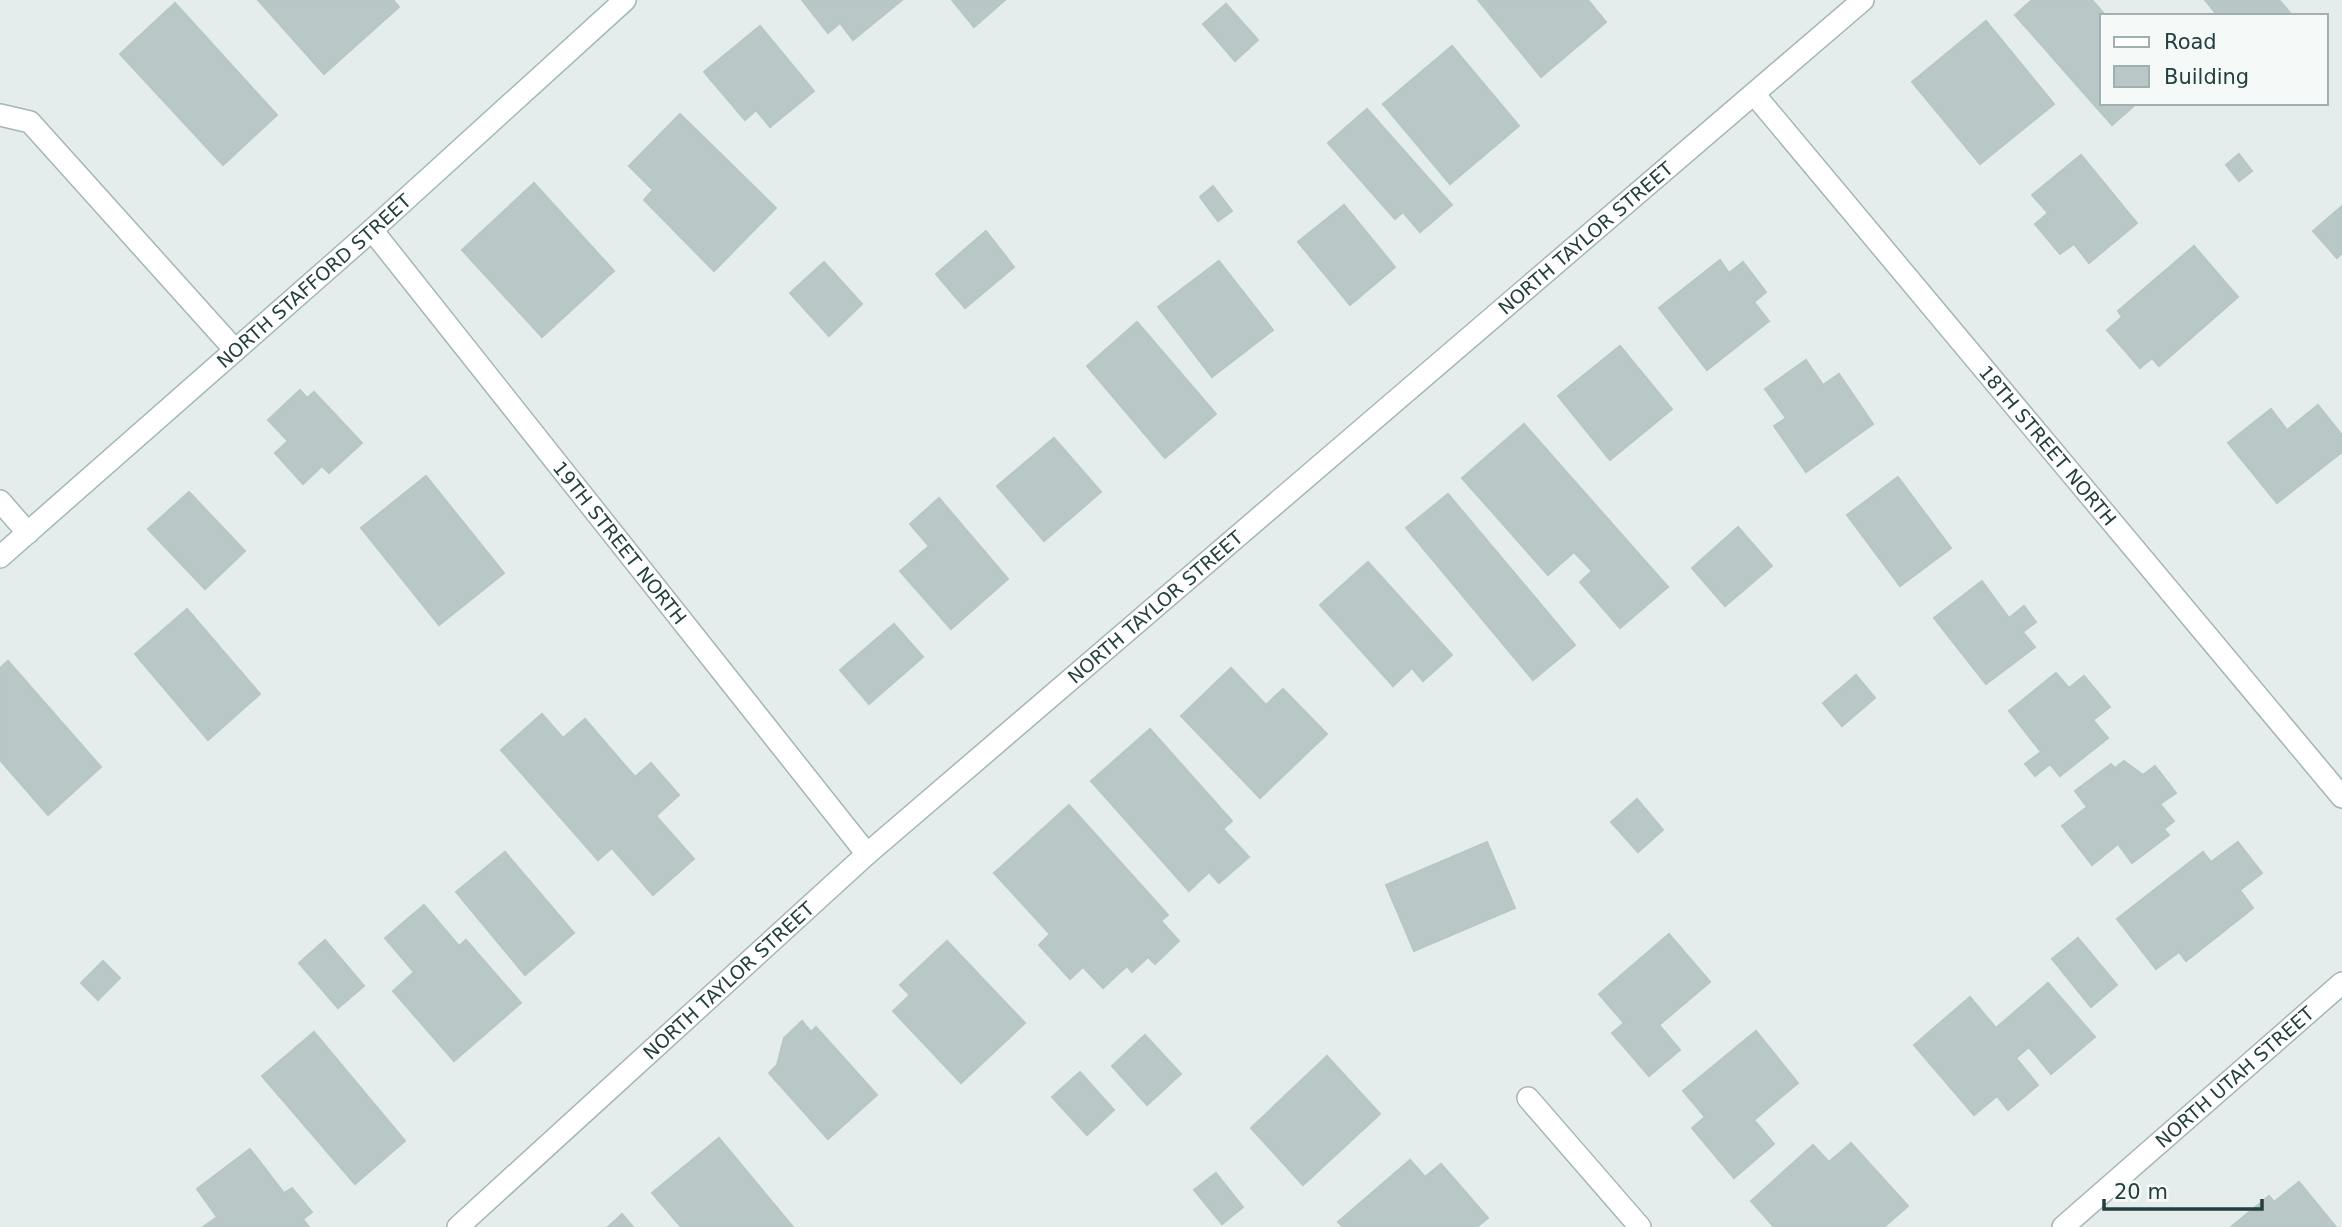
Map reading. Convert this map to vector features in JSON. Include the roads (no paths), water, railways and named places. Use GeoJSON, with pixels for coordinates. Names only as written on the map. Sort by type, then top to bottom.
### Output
{"type":"FeatureCollection","features":[{"type":"Feature","properties":{"kind":"street","name":"NORTH STAFFORD STREET"},"geometry":{"type":"LineString","coordinates":[[0,557],[372,230],[625,0]]}},
{"type":"Feature","properties":{"kind":"street","name":"NORTH TAYLOR STREET"},"geometry":{"type":"LineString","coordinates":[[458,1227],[867,854],[1863,0]]}},
{"type":"Feature","properties":{"kind":"street","name":"18TH STREET NORTH"},"geometry":{"type":"LineString","coordinates":[[1754,94],[2342,797]]}},
{"type":"Feature","properties":{"kind":"street"},"geometry":{"type":"LineString","coordinates":[[0,115],[30,122],[235,350]]}},
{"type":"Feature","properties":{"kind":"street","name":"19TH STREET NORTH"},"geometry":{"type":"LineString","coordinates":[[372,230],[867,854]]}},
{"type":"Feature","properties":{"kind":"street"},"geometry":{"type":"LineString","coordinates":[[0,501],[28,533]]}},
{"type":"Feature","properties":{"kind":"street","name":"NORTH UTAH STREET"},"geometry":{"type":"LineString","coordinates":[[2063,1227],[2342,983]]}},
{"type":"Feature","properties":{"kind":"street"},"geometry":{"type":"LineString","coordinates":[[1528,1098],[1640,1227]]}}]}
